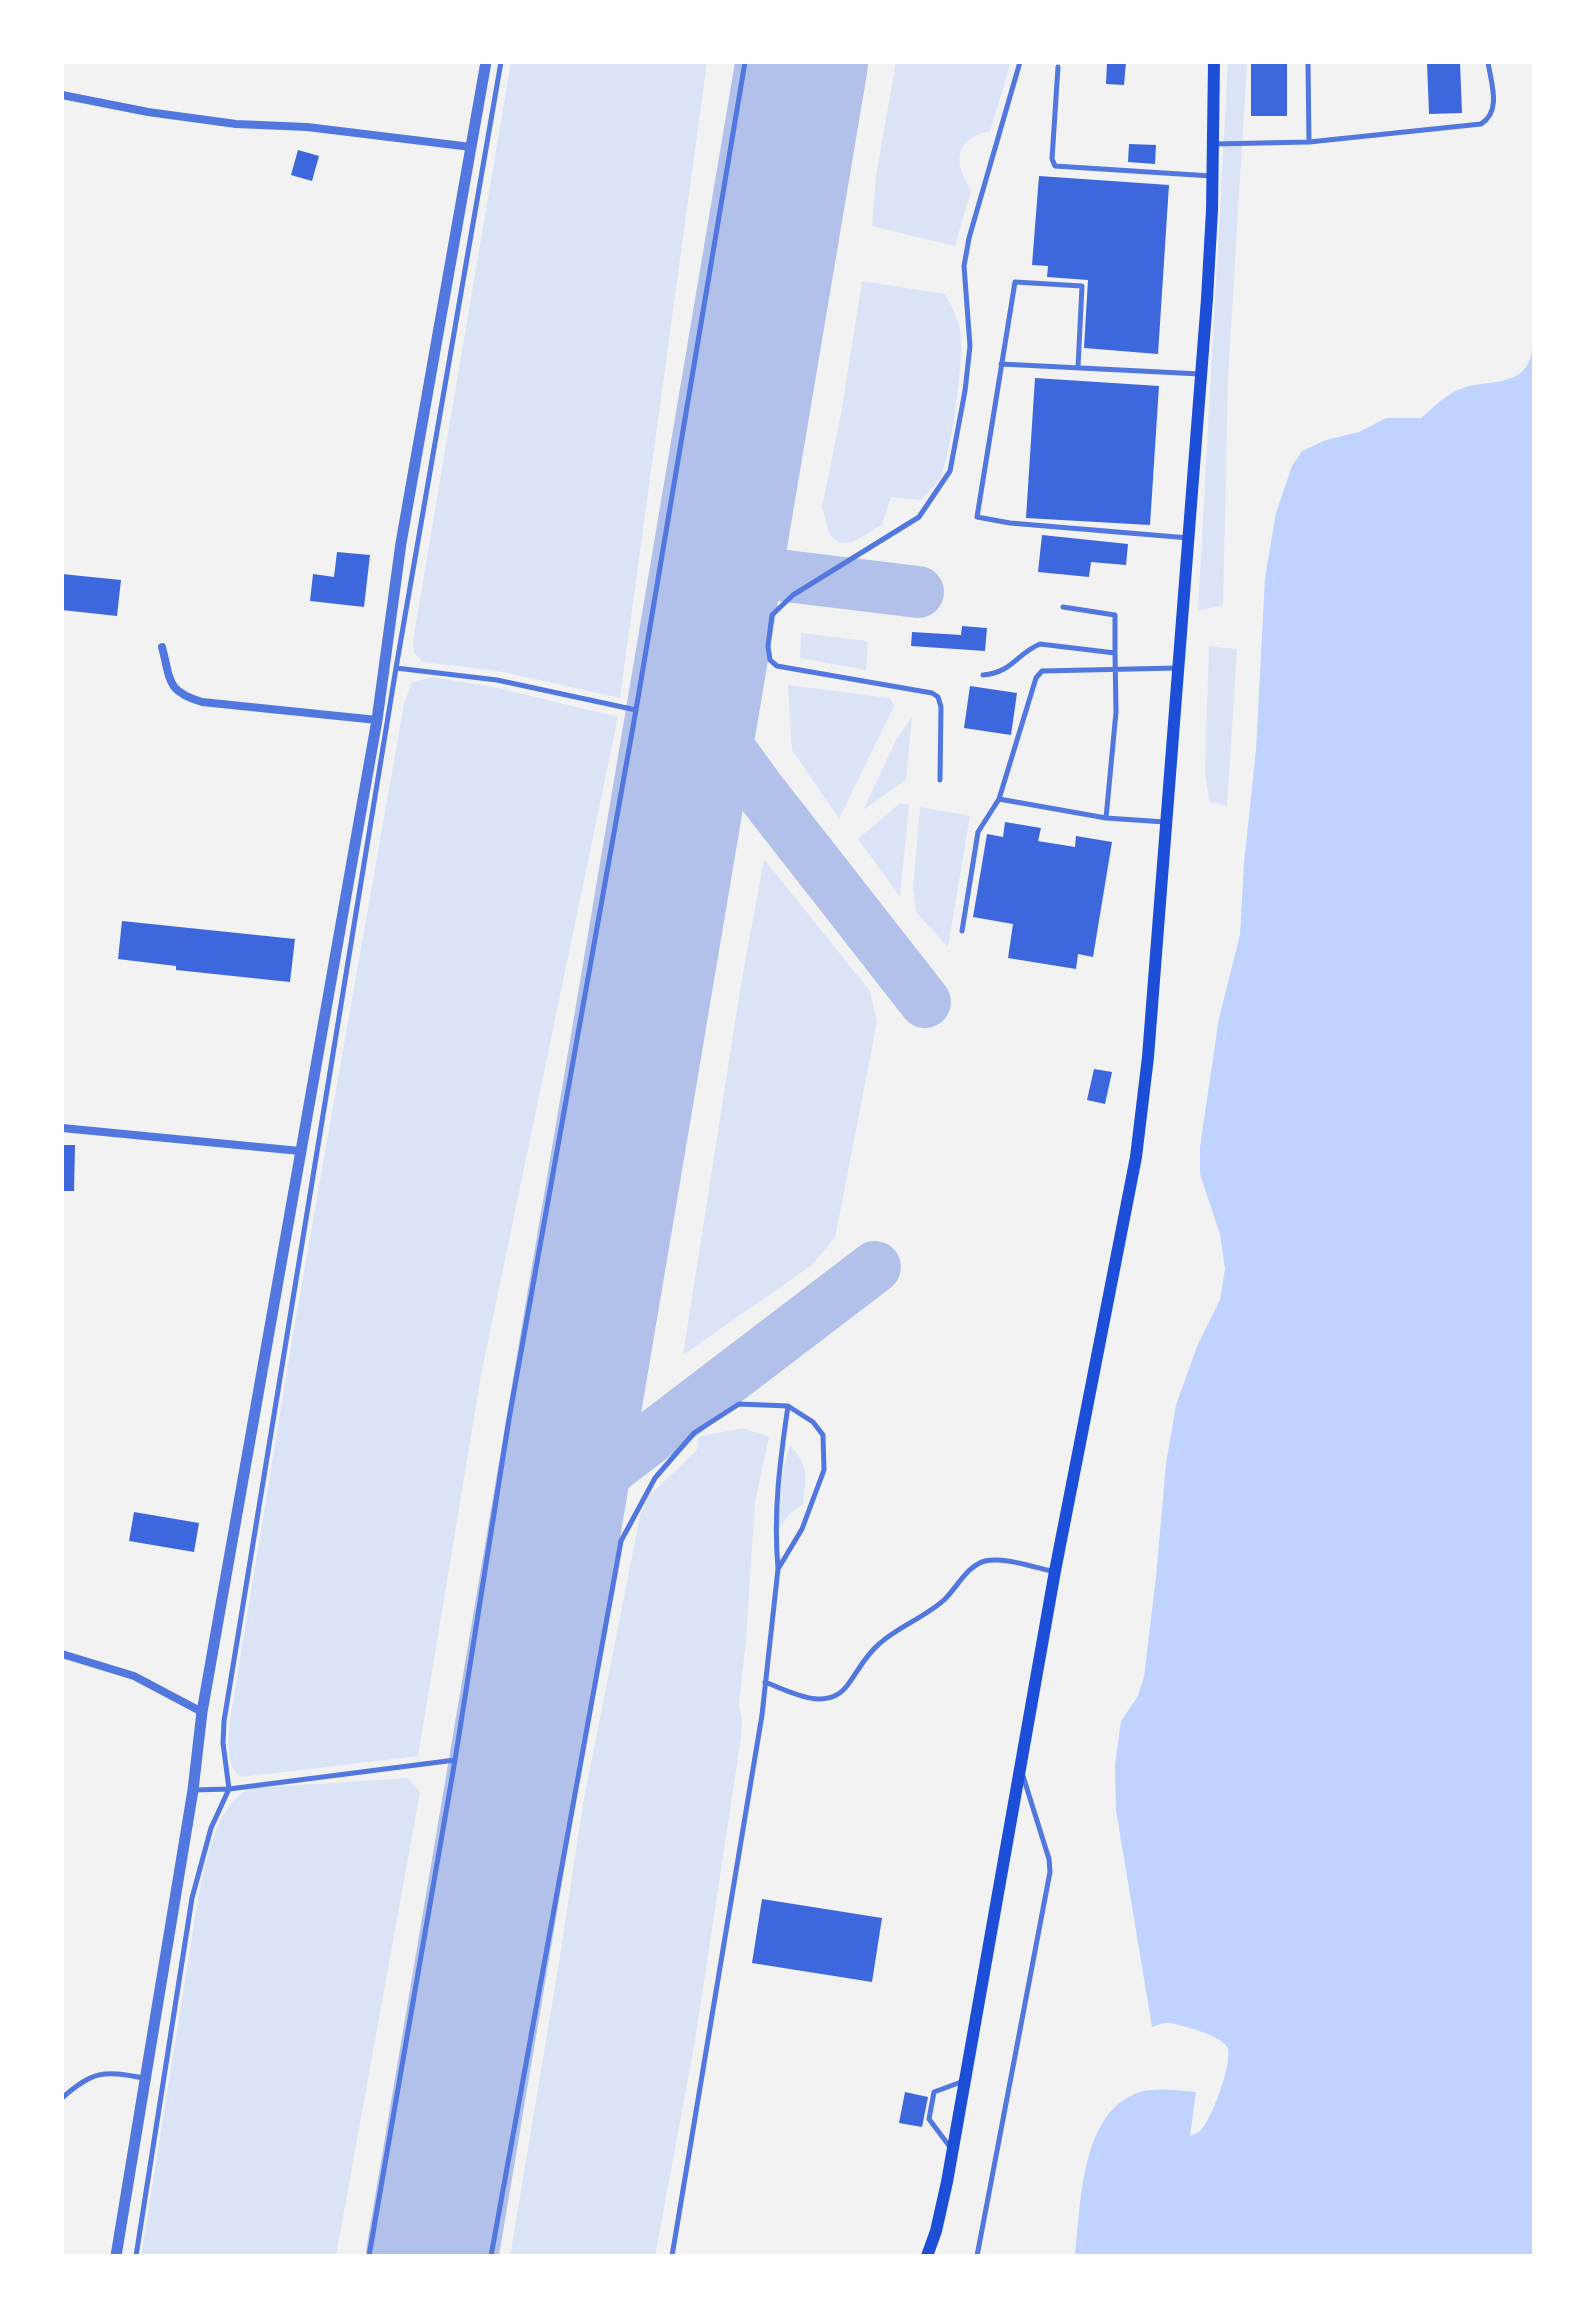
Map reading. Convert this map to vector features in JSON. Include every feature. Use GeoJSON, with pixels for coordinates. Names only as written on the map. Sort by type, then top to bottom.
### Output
{"type":"FeatureCollection","features":[{"type":"Feature","properties":{"kind":"main road"},"geometry":{"type":"LineString","coordinates":[[927,2256],[936,2231],[952,2151],[1055,1571],[1136,1157],[1148,1057],[1190,539],[1212,177],[1214,62]]}},
{"type":"Feature","properties":{"kind":"street"},"geometry":{"type":"LineString","coordinates":[[116,2256],[193,1790],[202,1712],[377,720],[403,530],[486,62]]}},
{"type":"Feature","properties":{"kind":"street"},"geometry":{"type":"LineString","coordinates":[[62,95],[148,112],[236,124],[307,127],[471,147]]}},
{"type":"Feature","properties":{"kind":"street"},"geometry":{"type":"LineString","coordinates":[[162,647],[172,686],[181,695],[202,702],[377,720]]}},
{"type":"Feature","properties":{"kind":"street"},"geometry":{"type":"LineString","coordinates":[[62,1128],[300,1151]]}},
{"type":"Feature","properties":{"kind":"street"},"geometry":{"type":"LineString","coordinates":[[62,1654],[134,1676],[202,1712]]}},
{"type":"Feature","properties":{"kind":"lane"},"geometry":{"type":"LineString","coordinates":[[136,2256],[192,1898],[207,1838],[229,1789],[223,1743],[224,1721],[396,668],[501,62]]}},
{"type":"Feature","properties":{"kind":"lane"},"geometry":{"type":"LineString","coordinates":[[369,2256],[455,1760],[509,1419],[636,710],[745,62]]}},
{"type":"Feature","properties":{"kind":"lane"},"geometry":{"type":"LineString","coordinates":[[940,780],[941,707],[938,697],[932,693],[777,666],[770,660],[768,646],[772,615],[793,595],[919,517],[950,471],[970,346],[964,266],[969,238],[1020,62]]}},
{"type":"Feature","properties":{"kind":"lane"},"geometry":{"type":"LineString","coordinates":[[1308,62],[1309,142]]}},
{"type":"Feature","properties":{"kind":"lane"},"geometry":{"type":"LineString","coordinates":[[1213,144],[1309,142],[1481,124],[1490,119],[1493,111],[1494,96],[1488,62]]}},
{"type":"Feature","properties":{"kind":"lane"},"geometry":{"type":"LineString","coordinates":[[1058,67],[1052,159],[1055,166],[1212,177]]}},
{"type":"Feature","properties":{"kind":"lane"},"geometry":{"type":"LineString","coordinates":[[1078,367],[1082,286],[1015,282],[977,517],[1010,523],[1190,539]]}},
{"type":"Feature","properties":{"kind":"lane"},"geometry":{"type":"LineString","coordinates":[[1001,364],[1201,374]]}},
{"type":"Feature","properties":{"kind":"lane"},"geometry":{"type":"LineString","coordinates":[[1063,607],[1115,615],[1116,712],[1106,818]]}},
{"type":"Feature","properties":{"kind":"lane"},"geometry":{"type":"LineString","coordinates":[[983,675],[1005,671],[1029,649],[1040,644],[1115,653]]}},
{"type":"Feature","properties":{"kind":"lane"},"geometry":{"type":"LineString","coordinates":[[396,668],[497,680],[636,710]]}},
{"type":"Feature","properties":{"kind":"lane"},"geometry":{"type":"LineString","coordinates":[[962,931],[978,832],[999,799],[1036,678],[1042,671],[1179,668]]}},
{"type":"Feature","properties":{"kind":"lane"},"geometry":{"type":"LineString","coordinates":[[999,799],[1106,818],[1166,822]]}},
{"type":"Feature","properties":{"kind":"lane"},"geometry":{"type":"LineString","coordinates":[[491,2256],[621,1541],[655,1478],[694,1433],[739,1404],[788,1406],[813,1422],[823,1435],[824,1470],[802,1529],[778,1569]]}},
{"type":"Feature","properties":{"kind":"lane"},"geometry":{"type":"LineString","coordinates":[[672,2256],[751,1784],[765,1682],[778,1569],[774,1529],[776,1487],[788,1406]]}},
{"type":"Feature","properties":{"kind":"lane"},"geometry":{"type":"LineString","coordinates":[[765,1682],[801,1696],[819,1700],[832,1698],[847,1687],[865,1658],[879,1644],[902,1626],[936,1607],[972,1567],[984,1561],[998,1560],[1055,1571]]}},
{"type":"Feature","properties":{"kind":"lane"},"geometry":{"type":"LineString","coordinates":[[193,1790],[229,1789],[455,1760]]}},
{"type":"Feature","properties":{"kind":"lane"},"geometry":{"type":"LineString","coordinates":[[977,2256],[1050,1872],[1049,1859],[1021,1769]]}},
{"type":"Feature","properties":{"kind":"lane"},"geometry":{"type":"LineString","coordinates":[[62,2098],[84,2079],[107,2071],[144,2078]]}},
{"type":"Feature","properties":{"kind":"lane"},"geometry":{"type":"LineString","coordinates":[[952,2151],[929,2119],[934,2092],[965,2080]]}},
{"type":"Feature","properties":{"kind":"shaded area"},"geometry":{"type":"Polygon","coordinates":[[[511,62],[707,62],[620,698],[499,671],[422,662],[414,653],[413,640],[511,62]]]}},
{"type":"Feature","properties":{"kind":"shaded area"},"geometry":{"type":"Polygon","coordinates":[[[896,62],[1011,62],[990,131],[969,140],[960,153],[961,171],[971,190],[955,246],[872,226],[876,176],[896,62]]]}},
{"type":"Feature","properties":{"kind":"shaded area"},"geometry":{"type":"Polygon","coordinates":[[[1228,62],[1247,62],[1228,378],[1223,605],[1198,611],[1228,62]]]}},
{"type":"Feature","properties":{"kind":"shaded area"},"geometry":{"type":"Polygon","coordinates":[[[862,281],[945,294],[960,329],[960,366],[953,427],[939,479],[920,500],[891,497],[882,525],[853,542],[839,543],[830,535],[822,507],[841,414],[862,281]]]}},
{"type":"Feature","properties":{"kind":"shaded area"},"geometry":{"type":"Polygon","coordinates":[[[801,633],[868,641],[866,670],[800,658],[801,633]]]}},
{"type":"Feature","properties":{"kind":"shaded area"},"geometry":{"type":"Polygon","coordinates":[[[1209,646],[1237,649],[1227,806],[1209,802],[1205,770],[1209,646]]]}},
{"type":"Feature","properties":{"kind":"shaded area"},"geometry":{"type":"Polygon","coordinates":[[[433,677],[498,688],[618,717],[481,1375],[418,1756],[241,1777],[230,1761],[229,1726],[293,1334],[404,704],[412,682],[433,677]]]}},
{"type":"Feature","properties":{"kind":"shaded area"},"geometry":{"type":"Polygon","coordinates":[[[788,685],[890,698],[894,706],[839,819],[792,750],[788,685]]]}},
{"type":"Feature","properties":{"kind":"shaded area"},"geometry":{"type":"Polygon","coordinates":[[[912,717],[906,780],[863,810],[896,740],[912,717]]]}},
{"type":"Feature","properties":{"kind":"shaded area"},"geometry":{"type":"Polygon","coordinates":[[[900,803],[909,805],[900,897],[858,839],[900,803]]]}},
{"type":"Feature","properties":{"kind":"shaded area"},"geometry":{"type":"Polygon","coordinates":[[[920,807],[970,816],[948,947],[916,912],[913,888],[920,807]]]}},
{"type":"Feature","properties":{"kind":"shaded area"},"geometry":{"type":"Polygon","coordinates":[[[764,859],[870,991],[877,1022],[835,1238],[812,1265],[683,1355],[741,984],[764,859]]]}},
{"type":"Feature","properties":{"kind":"shaded area"},"geometry":{"type":"Polygon","coordinates":[[[743,1428],[769,1437],[755,1502],[739,1704],[741,1738],[695,2041],[655,2256],[510,2256],[583,1804],[640,1516],[648,1497],[697,1450],[698,1437],[743,1428]]]}},
{"type":"Feature","properties":{"kind":"shaded area"},"geometry":{"type":"Polygon","coordinates":[[[790,1445],[805,1472],[803,1504],[789,1514],[776,1535],[783,1470],[790,1445]]]}},
{"type":"Feature","properties":{"kind":"shaded area"},"geometry":{"type":"Polygon","coordinates":[[[408,1778],[420,1792],[336,2256],[141,2256],[198,1899],[209,1852],[221,1819],[241,1794],[254,1788],[408,1778]]]}},
{"type":"Feature","properties":{"kind":"water"},"geometry":{"type":"Polygon","coordinates":[[[1534,326],[1534,2256],[1075,2256],[1087,2162],[1105,2118],[1120,2102],[1140,2092],[1196,2092],[1190,2136],[1206,2124],[1221,2089],[1227,2064],[1227,2047],[1210,2035],[1170,2023],[1152,2027],[1116,1810],[1115,1764],[1121,1721],[1138,1696],[1144,1677],[1166,1464],[1176,1405],[1198,1344],[1220,1300],[1225,1269],[1220,1234],[1200,1174],[1200,1147],[1219,1018],[1240,935],[1256,750],[1265,578],[1276,513],[1292,466],[1302,451],[1326,440],[1359,432],[1386,418],[1421,418],[1457,390],[1519,374],[1530,359],[1534,326]]]}},
{"type":"Feature","properties":{"kind":"building"},"geometry":{"type":"Polygon","coordinates":[[[1107,62],[1126,62],[1124,85],[1106,84],[1107,62]]]}},
{"type":"Feature","properties":{"kind":"building"},"geometry":{"type":"Polygon","coordinates":[[[1251,62],[1287,62],[1287,116],[1251,116],[1251,62]]]}},
{"type":"Feature","properties":{"kind":"building"},"geometry":{"type":"Polygon","coordinates":[[[1427,62],[1460,62],[1462,113],[1429,114],[1427,62]]]}},
{"type":"Feature","properties":{"kind":"building"},"geometry":{"type":"Polygon","coordinates":[[[1129,144],[1156,145],[1155,164],[1128,162],[1129,144]]]}},
{"type":"Feature","properties":{"kind":"building"},"geometry":{"type":"Polygon","coordinates":[[[298,150],[319,156],[312,181],[291,175],[298,150]]]}},
{"type":"Feature","properties":{"kind":"building"},"geometry":{"type":"Polygon","coordinates":[[[1039,176],[1169,185],[1158,354],[1084,348],[1088,280],[1047,277],[1048,266],[1032,265],[1039,176]]]}},
{"type":"Feature","properties":{"kind":"building"},"geometry":{"type":"Polygon","coordinates":[[[1035,378],[1159,386],[1150,525],[1026,518],[1035,378]]]}},
{"type":"Feature","properties":{"kind":"building"},"geometry":{"type":"Polygon","coordinates":[[[1042,535],[1128,544],[1126,565],[1091,562],[1089,577],[1038,572],[1042,535]]]}},
{"type":"Feature","properties":{"kind":"building"},"geometry":{"type":"Polygon","coordinates":[[[337,552],[370,555],[364,607],[310,601],[313,574],[334,577],[337,552]]]}},
{"type":"Feature","properties":{"kind":"building"},"geometry":{"type":"Polygon","coordinates":[[[62,574],[121,580],[117,616],[62,610],[62,574]]]}},
{"type":"Feature","properties":{"kind":"building"},"geometry":{"type":"Polygon","coordinates":[[[962,626],[987,628],[985,651],[911,646],[912,632],[961,635],[962,626]]]}},
{"type":"Feature","properties":{"kind":"building"},"geometry":{"type":"Polygon","coordinates":[[[970,686],[1017,693],[1011,735],[964,728],[970,686]]]}},
{"type":"Feature","properties":{"kind":"building"},"geometry":{"type":"Polygon","coordinates":[[[1005,822],[1041,828],[1038,841],[1075,847],[1076,836],[1112,842],[1093,957],[1078,954],[1076,969],[1008,958],[1013,924],[973,917],[987,834],[1003,837],[1005,822]]]}},
{"type":"Feature","properties":{"kind":"building"},"geometry":{"type":"Polygon","coordinates":[[[122,921],[295,939],[290,982],[176,970],[176,966],[118,959],[122,921]]]}},
{"type":"Feature","properties":{"kind":"building"},"geometry":{"type":"Polygon","coordinates":[[[1094,1069],[1112,1072],[1105,1104],[1087,1100],[1094,1069]]]}},
{"type":"Feature","properties":{"kind":"building"},"geometry":{"type":"Polygon","coordinates":[[[62,1145],[75,1145],[74,1191],[62,1191],[62,1145]]]}},
{"type":"Feature","properties":{"kind":"building"},"geometry":{"type":"Polygon","coordinates":[[[134,1512],[199,1523],[194,1552],[129,1541],[134,1512]]]}},
{"type":"Feature","properties":{"kind":"building"},"geometry":{"type":"Polygon","coordinates":[[[762,1899],[882,1918],[872,1982],[752,1963],[762,1899]]]}},
{"type":"Feature","properties":{"kind":"building"},"geometry":{"type":"Polygon","coordinates":[[[905,2092],[928,2097],[922,2127],[899,2123],[905,2092]]]}},
{"type":"Feature","properties":{"kind":"taxiway"},"geometry":{"type":"LineString","coordinates":[[722,537],[738,560],[762,573],[918,592]]}},
{"type":"Feature","properties":{"kind":"taxiway"},"geometry":{"type":"LineString","coordinates":[[700,666],[707,712],[725,743],[925,1002]]}},
{"type":"Feature","properties":{"kind":"taxiway"},"geometry":{"type":"LineString","coordinates":[[679,794],[700,779],[719,773],[739,776],[760,791]]}},
{"type":"Feature","properties":{"kind":"taxiway"},"geometry":{"type":"LineString","coordinates":[[555,1523],[589,1485],[875,1267]]}},
{"type":"Feature","properties":{"kind":"taxiway"},"geometry":{"type":"LineString","coordinates":[[577,1395],[577,1418],[583,1433],[599,1447],[620,1449],[651,1438]]}},
{"type":"Feature","properties":{"kind":"runway"},"geometry":{"type":"LineString","coordinates":[[432,2256],[802,62]]}}]}
